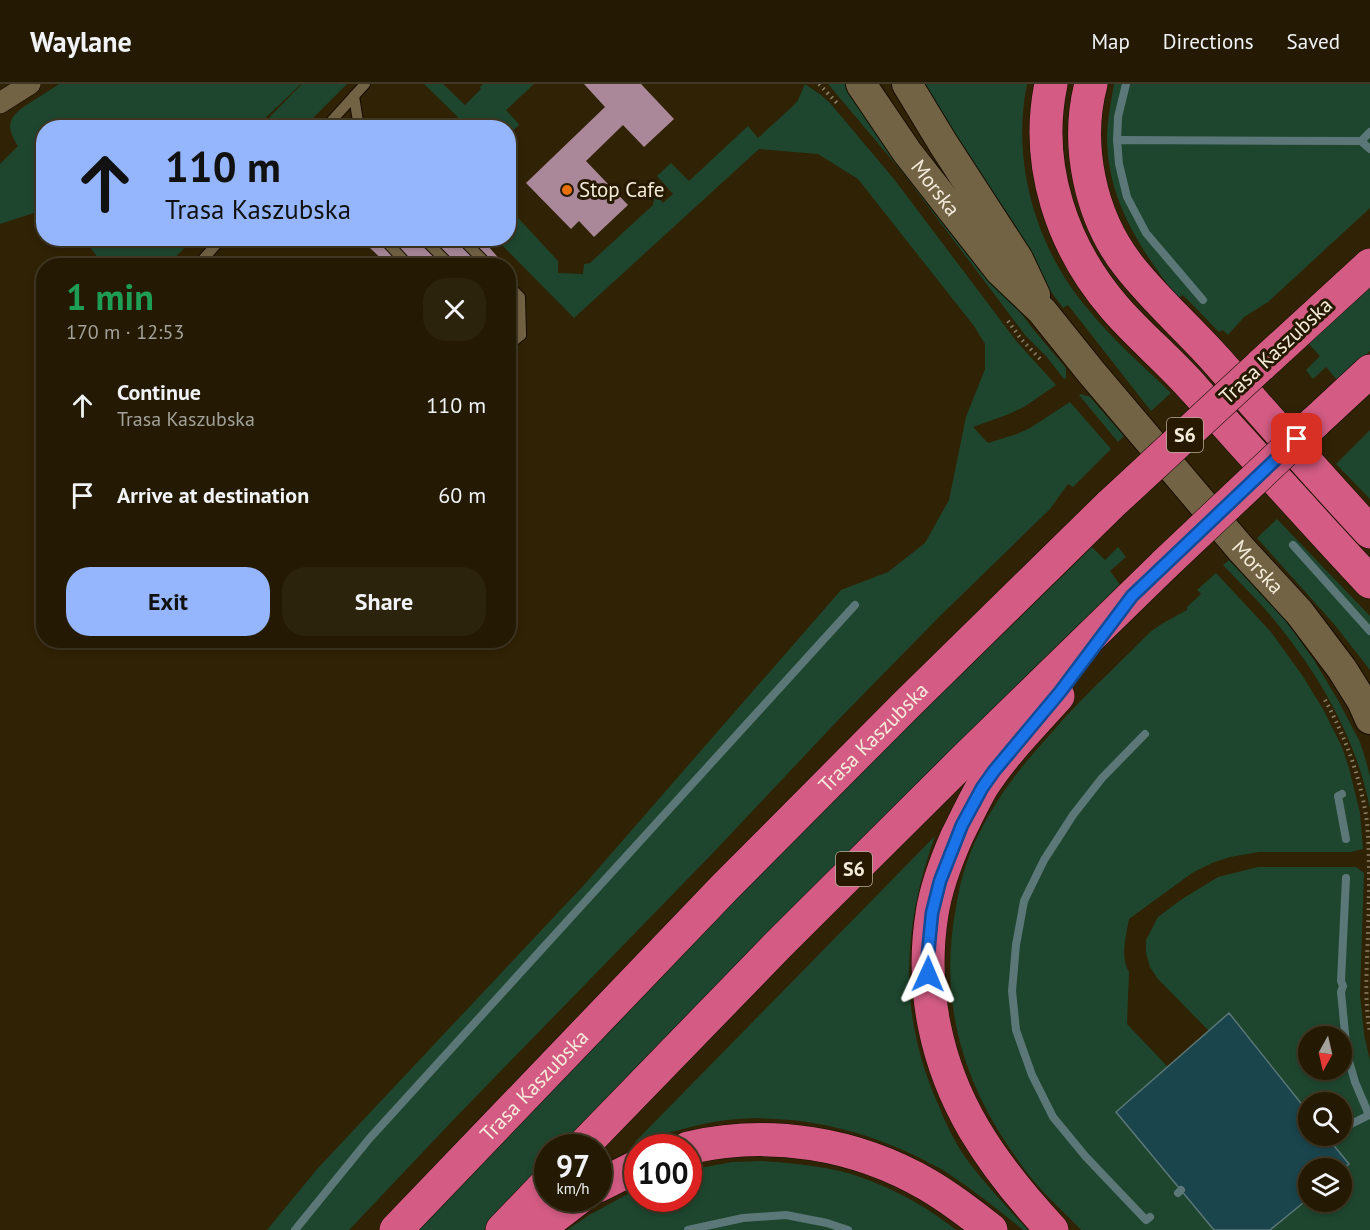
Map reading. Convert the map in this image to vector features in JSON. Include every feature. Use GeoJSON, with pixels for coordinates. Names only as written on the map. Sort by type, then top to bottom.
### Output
{"type":"FeatureCollection","features":[{"type":"Feature","properties":{"kind":"highway"},"geometry":{"type":"LineString","coordinates":[[1052,84],[1049,95],[1047,133],[1049,172],[1059,212],[1086,269],[1117,310],[1184,378],[1370,582]]}},
{"type":"Feature","properties":{"kind":"highway"},"geometry":{"type":"LineString","coordinates":[[1091,84],[1086,108],[1084,137],[1092,191],[1112,239],[1127,264],[1211,353],[1370,532]]}},
{"type":"Feature","properties":{"kind":"highway","name":"Trasa Kaszubska"},"geometry":{"type":"LineString","coordinates":[[396,1230],[734,879],[906,705],[1111,504],[1370,265]]}},
{"type":"Feature","properties":{"kind":"highway","name":"S6"},"geometry":{"type":"LineString","coordinates":[[595,1134],[822,901],[965,759],[1166,563],[1370,371]]}},
{"type":"Feature","properties":{"kind":"highway"},"geometry":{"type":"LineString","coordinates":[[1052,1230],[1016,1190],[986,1148],[966,1115],[946,1070],[936,1034],[930,995],[928,954],[932,913],[946,862],[982,788],[1060,692],[1132,596]]}},
{"type":"Feature","properties":{"kind":"highway"},"geometry":{"type":"LineString","coordinates":[[702,1146],[732,1141],[768,1140],[804,1142],[838,1148],[878,1161],[914,1177],[951,1199],[991,1230]]}},
{"type":"Feature","properties":{"kind":"highway"},"geometry":{"type":"LineString","coordinates":[[502,1230],[534,1197]]}},
{"type":"Feature","properties":{"kind":"highway"},"geometry":{"type":"LineString","coordinates":[[537,1230],[561,1212]]}},
{"type":"Feature","properties":{"kind":"main road","name":"Morska"},"geometry":{"type":"LineString","coordinates":[[861,84],[907,152],[1000,271],[1042,311],[1241,549],[1305,620],[1342,669],[1370,719]]}},
{"type":"Feature","properties":{"kind":"main road","name":"Morska"},"geometry":{"type":"LineString","coordinates":[[907,84],[1018,259],[1042,311]]}},
{"type":"Feature","properties":{"kind":"street"},"geometry":{"type":"LineString","coordinates":[[0,103],[30,84]]}},
{"type":"Feature","properties":{"kind":"lane"},"geometry":{"type":"LineString","coordinates":[[332,120],[365,84]]}},
{"type":"Feature","properties":{"kind":"lane"},"geometry":{"type":"LineString","coordinates":[[354,96],[358,120]]}},
{"type":"Feature","properties":{"kind":"lane"},"geometry":{"type":"LineString","coordinates":[[204,258],[215,246]]}},
{"type":"Feature","properties":{"kind":"lane"},"geometry":{"type":"LineString","coordinates":[[391,246],[402,258]]}},
{"type":"Feature","properties":{"kind":"lane"},"geometry":{"type":"LineString","coordinates":[[431,246],[443,258]]}},
{"type":"Feature","properties":{"kind":"lane"},"geometry":{"type":"LineString","coordinates":[[469,246],[481,258]]}},
{"type":"Feature","properties":{"kind":"lane"},"geometry":{"type":"LineString","coordinates":[[516,293],[520,297],[521,334],[516,339]]}},
{"type":"Feature","properties":{"kind":"lane"},"geometry":{"type":"LineString","coordinates":[[516,329],[521,334]]}},
{"type":"Feature","properties":{"kind":"path"},"geometry":{"type":"LineString","coordinates":[[1021,339],[1048,368]]}},
{"type":"Feature","properties":{"kind":"path"},"geometry":{"type":"LineString","coordinates":[[1323,698],[1339,727],[1354,766],[1367,822],[1369,880],[1366,1002],[1370,1033]]}},
{"type":"Feature","properties":{"kind":"green space"},"geometry":{"type":"Polygon","coordinates":[[[59,84],[301,84],[263,120],[36,120],[36,212],[0,224],[0,164],[18,146],[10,124],[12,118],[21,109],[59,84]]]}},
{"type":"Feature","properties":{"kind":"green space"},"geometry":{"type":"Polygon","coordinates":[[[302,84],[347,84],[311,120],[267,120],[302,84]]]}},
{"type":"Feature","properties":{"kind":"green space"},"geometry":{"type":"Polygon","coordinates":[[[424,84],[443,84],[465,105],[483,84],[534,84],[506,110],[515,120],[461,120],[424,84]]]}},
{"type":"Feature","properties":{"kind":"green space"},"geometry":{"type":"Polygon","coordinates":[[[805,84],[830,103],[894,179],[1017,342],[1056,385],[1024,407],[973,427],[988,443],[1030,428],[1070,402],[1111,449],[1073,487],[1068,484],[1050,509],[841,717],[349,1230],[267,1230],[318,1168],[583,886],[841,590],[888,572],[925,543],[949,500],[966,417],[985,369],[985,344],[974,326],[858,179],[818,154],[759,149],[574,318],[503,246],[516,246],[516,216],[558,261],[558,273],[583,274],[584,264],[590,263],[653,205],[655,193],[663,203],[673,194],[657,176],[671,163],[689,181],[748,126],[758,138],[798,100],[805,84]]]}},
{"type":"Feature","properties":{"kind":"green space"},"geometry":{"type":"Polygon","coordinates":[[[828,84],[845,84],[875,126],[1066,368],[1066,378],[1064,379],[1025,335],[903,173],[828,84]]]}},
{"type":"Feature","properties":{"kind":"green space"},"geometry":{"type":"Polygon","coordinates":[[[924,84],[1027,84],[1022,143],[1032,203],[1041,231],[1054,259],[1087,308],[1117,341],[1171,393],[1151,411],[1068,305],[1063,308],[1044,282],[924,84]]]}},
{"type":"Feature","properties":{"kind":"green space"},"geometry":{"type":"Polygon","coordinates":[[[1114,84],[1370,84],[1370,208],[1268,302],[1244,317],[1228,335],[1223,330],[1219,332],[1183,295],[1178,298],[1151,262],[1120,204],[1113,184],[1107,139],[1114,84]]]}},
{"type":"Feature","properties":{"kind":"green space"},"geometry":{"type":"Polygon","coordinates":[[[89,246],[187,246],[174,258],[98,258],[89,246]]]}},
{"type":"Feature","properties":{"kind":"green space"},"geometry":{"type":"Polygon","coordinates":[[[1370,285],[1370,351],[1338,381],[1326,367],[1313,379],[1306,370],[1320,356],[1307,342],[1370,285]]]}},
{"type":"Feature","properties":{"kind":"green space"},"geometry":{"type":"Polygon","coordinates":[[[1079,395],[1090,397],[1124,436],[1118,442],[1079,395]]]}},
{"type":"Feature","properties":{"kind":"green space"},"geometry":{"type":"Polygon","coordinates":[[[1370,430],[1370,499],[1336,464],[1370,430]]]}},
{"type":"Feature","properties":{"kind":"green space"},"geometry":{"type":"Polygon","coordinates":[[[1277,519],[1370,616],[1370,670],[1334,624],[1257,538],[1277,519]]]}},
{"type":"Feature","properties":{"kind":"green space"},"geometry":{"type":"Polygon","coordinates":[[[1092,547],[1105,560],[1118,547],[1126,557],[1110,571],[1121,586],[769,933],[574,1134],[534,1134],[534,1176],[484,1230],[418,1230],[737,898],[885,749],[1092,547]]]}},
{"type":"Feature","properties":{"kind":"green space"},"geometry":{"type":"Polygon","coordinates":[[[1229,560],[1286,621],[1314,660],[1339,702],[1360,742],[1366,761],[1370,776],[1370,809],[1347,735],[1323,689],[1295,646],[1259,602],[1223,565],[1229,560]]]}},
{"type":"Feature","properties":{"kind":"green space"},"geometry":{"type":"Polygon","coordinates":[[[1216,573],[1271,632],[1323,709],[1342,747],[1349,768],[1360,813],[1363,849],[1351,852],[1259,852],[1230,857],[1192,873],[1129,919],[1124,954],[1129,972],[1127,1024],[1168,1067],[1117,1112],[1214,1230],[1081,1230],[1041,1189],[1020,1163],[983,1104],[970,1073],[953,1010],[950,977],[951,942],[958,894],[965,867],[979,834],[1002,794],[1024,764],[1071,711],[1146,636],[1187,610],[1187,607],[1201,594],[1197,590],[1216,573]]]}},
{"type":"Feature","properties":{"kind":"green space"},"geometry":{"type":"Polygon","coordinates":[[[935,836],[924,870],[911,937],[909,971],[916,1037],[925,1070],[957,1144],[980,1176],[1028,1230],[1023,1230],[976,1193],[937,1167],[876,1139],[828,1126],[803,1121],[752,1118],[715,1122],[666,1134],[643,1134],[935,836]]]}},
{"type":"Feature","properties":{"kind":"green space"},"geometry":{"type":"Polygon","coordinates":[[[1258,867],[1356,867],[1364,873],[1360,995],[1364,1034],[1370,1061],[1370,1230],[1270,1230],[1298,1207],[1298,1212],[1352,1212],[1352,1158],[1344,1158],[1334,1146],[1352,1146],[1352,1092],[1298,1092],[1298,1099],[1229,1013],[1209,1031],[1158,979],[1150,967],[1146,953],[1146,940],[1158,917],[1218,877],[1258,867]]]}},
{"type":"Feature","properties":{"kind":"green space"},"geometry":{"type":"Polygon","coordinates":[[[732,1162],[791,1163],[855,1175],[901,1194],[956,1230],[567,1230],[595,1212],[612,1212],[612,1203],[624,1196],[624,1212],[702,1212],[702,1168],[732,1162]]]}},
{"type":"Feature","properties":{"kind":"water"},"geometry":{"type":"Polygon","coordinates":[[[1229,1013],[1298,1099],[1298,1146],[1334,1146],[1344,1158],[1298,1158],[1298,1207],[1270,1230],[1214,1230],[1116,1112],[1229,1013]]]}},
{"type":"Feature","properties":{"kind":"building"},"geometry":{"type":"Polygon","coordinates":[[[584,84],[641,84],[674,119],[644,147],[623,125],[586,161],[628,205],[594,237],[579,221],[571,229],[526,183],[605,107],[584,84]]]}},
{"type":"Feature","properties":{"kind":"building"},"geometry":{"type":"Polygon","coordinates":[[[372,246],[488,246],[498,258],[381,258],[370,248],[372,246]]]}},
{"type":"Feature","properties":{"kind":"waterway"},"geometry":{"type":"LineString","coordinates":[[1117,140],[1118,117],[1126,84]]}},
{"type":"Feature","properties":{"kind":"waterway"},"geometry":{"type":"LineString","coordinates":[[1370,132],[1361,141],[1370,149]]}},
{"type":"Feature","properties":{"kind":"waterway"},"geometry":{"type":"LineString","coordinates":[[1203,300],[1146,233],[1127,197],[1119,164],[1117,140],[1361,141]]}},
{"type":"Feature","properties":{"kind":"waterway"},"geometry":{"type":"LineString","coordinates":[[1293,545],[1370,631]]}},
{"type":"Feature","properties":{"kind":"waterway"},"geometry":{"type":"LineString","coordinates":[[295,1230],[369,1139],[855,605]]}},
{"type":"Feature","properties":{"kind":"waterway"},"geometry":{"type":"LineString","coordinates":[[1145,734],[1102,778],[1073,815],[1044,860],[1024,901],[1016,945],[1012,991],[1016,1030],[1032,1075],[1053,1117],[1086,1157],[1146,1220],[1150,1217]]}},
{"type":"Feature","properties":{"kind":"waterway"},"geometry":{"type":"LineString","coordinates":[[1342,794],[1338,796],[1346,839]]}},
{"type":"Feature","properties":{"kind":"waterway"},"geometry":{"type":"LineString","coordinates":[[1346,878],[1341,992],[1347,1054],[1355,1082],[1369,1115],[1352,1124]]}},
{"type":"Feature","properties":{"kind":"waterway"},"geometry":{"type":"LineString","coordinates":[[1178,1193],[1181,1190]]}},
{"type":"Feature","properties":{"kind":"waterway"},"geometry":{"type":"LineString","coordinates":[[688,1230],[743,1218],[786,1215],[827,1223],[848,1230]]}},
{"type":"Feature","properties":{"kind":"place","name":"Stop Cafe"},"geometry":{"type":"Point","coordinates":[567,190]}},
{"type":"Feature","properties":{"kind":"route"},"geometry":{"type":"LineString","coordinates":[[928,974],[932,913],[940,881],[962,825],[982,788],[1060,692],[1132,596],[1297,439]]}}]}
